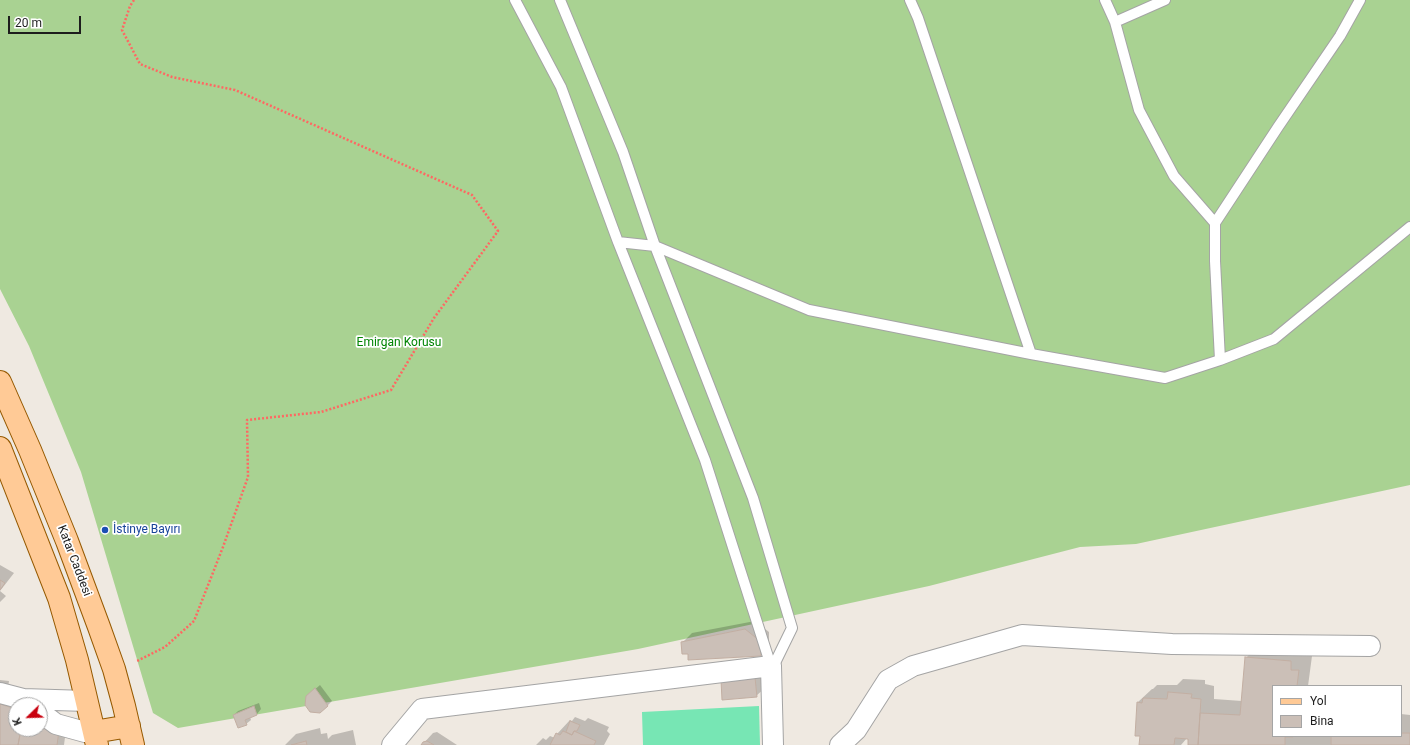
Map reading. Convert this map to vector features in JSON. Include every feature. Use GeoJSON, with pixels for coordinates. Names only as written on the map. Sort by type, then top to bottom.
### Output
{"type":"FeatureCollection","features":[{"type":"Feature","properties":{"kind":"main road","name":"Katar Caddesi"},"geometry":{"type":"LineString","coordinates":[[0,382],[30,450],[67,542],[114,669],[131,735]]}},
{"type":"Feature","properties":{"kind":"main road"},"geometry":{"type":"LineString","coordinates":[[0,448],[59,598],[77,660],[96,739],[131,735]]}},
{"type":"Feature","properties":{"kind":"main road"},"geometry":{"type":"LineString","coordinates":[[86,701],[120,692]]}},
{"type":"Feature","properties":{"kind":"street"},"geometry":{"type":"LineString","coordinates":[[840,745],[856,730],[888,680],[913,666],[1022,635],[1172,644],[1370,646]]}},
{"type":"Feature","properties":{"kind":"street"},"geometry":{"type":"LineString","coordinates":[[392,745],[422,709],[771,669],[773,745]]}},
{"type":"Feature","properties":{"kind":"street"},"geometry":{"type":"LineString","coordinates":[[0,693],[12,697]]}},
{"type":"Feature","properties":{"kind":"street"},"geometry":{"type":"LineString","coordinates":[[48,702],[86,701]]}},
{"type":"Feature","properties":{"kind":"street"},"geometry":{"type":"LineString","coordinates":[[48,718],[56,724],[85,732],[96,739]]}},
{"type":"Feature","properties":{"kind":"lane"},"geometry":{"type":"LineString","coordinates":[[515,0],[561,87],[618,242],[705,460],[771,669]]}},
{"type":"Feature","properties":{"kind":"lane"},"geometry":{"type":"LineString","coordinates":[[560,0],[623,152],[655,246],[753,498],[792,628],[771,669]]}},
{"type":"Feature","properties":{"kind":"lane"},"geometry":{"type":"LineString","coordinates":[[910,0],[918,18],[1031,354]]}},
{"type":"Feature","properties":{"kind":"lane"},"geometry":{"type":"LineString","coordinates":[[1105,0],[1115,22],[1139,110],[1174,176],[1215,223]]}},
{"type":"Feature","properties":{"kind":"lane"},"geometry":{"type":"LineString","coordinates":[[1115,22],[1165,0]]}},
{"type":"Feature","properties":{"kind":"lane"},"geometry":{"type":"LineString","coordinates":[[1220,360],[1215,261],[1215,223],[1340,36],[1360,0]]}},
{"type":"Feature","properties":{"kind":"lane"},"geometry":{"type":"LineString","coordinates":[[618,242],[655,246],[809,310],[1031,354],[1165,378],[1220,360],[1274,339],[1410,227]]}},
{"type":"Feature","properties":{"kind":"path"},"geometry":{"type":"LineString","coordinates":[[114,669],[128,665],[165,647],[194,621],[248,477],[247,420],[321,412],[391,390],[434,318],[498,232],[472,195],[235,90],[172,77],[140,64],[122,30],[130,6],[134,0]]}},
{"type":"Feature","properties":{"kind":"green space","name":"Emirgan Korusu"},"geometry":{"type":"Polygon","coordinates":[[[0,0],[1410,0],[1410,485],[1136,544],[1080,547],[929,586],[638,649],[178,728],[153,713],[81,472],[29,346],[0,289],[0,0]]]}},
{"type":"Feature","properties":{"kind":"green space"},"geometry":{"type":"Polygon","coordinates":[[[759,706],[760,745],[643,745],[642,712],[759,706]]]}},
{"type":"Feature","properties":{"kind":"building"},"geometry":{"type":"Polygon","coordinates":[[[0,580],[5,583],[0,590],[0,580]]]}},
{"type":"Feature","properties":{"kind":"building"},"geometry":{"type":"Polygon","coordinates":[[[745,629],[760,641],[761,656],[688,660],[688,654],[682,654],[681,642],[745,629]]]}},
{"type":"Feature","properties":{"kind":"building"},"geometry":{"type":"Polygon","coordinates":[[[1245,657],[1291,661],[1291,670],[1299,670],[1297,685],[1272,685],[1272,737],[1285,737],[1285,745],[1198,745],[1200,713],[1240,715],[1245,657]]]}},
{"type":"Feature","properties":{"kind":"building"},"geometry":{"type":"Polygon","coordinates":[[[755,677],[757,697],[722,700],[721,680],[755,677]]]}},
{"type":"Feature","properties":{"kind":"building"},"geometry":{"type":"Polygon","coordinates":[[[315,688],[328,706],[320,713],[310,712],[305,705],[306,696],[315,688]]]}},
{"type":"Feature","properties":{"kind":"building"},"geometry":{"type":"Polygon","coordinates":[[[1168,692],[1192,694],[1191,698],[1201,699],[1198,745],[1188,745],[1188,739],[1175,738],[1174,745],[1139,745],[1140,736],[1135,736],[1137,702],[1142,703],[1143,698],[1167,699],[1168,692]]]}},
{"type":"Feature","properties":{"kind":"building"},"geometry":{"type":"Polygon","coordinates":[[[0,704],[8,706],[8,737],[20,737],[18,745],[0,745],[0,704]]]}},
{"type":"Feature","properties":{"kind":"building"},"geometry":{"type":"Polygon","coordinates":[[[254,706],[257,715],[245,720],[247,725],[238,728],[233,715],[254,706]]]}},
{"type":"Feature","properties":{"kind":"building"},"geometry":{"type":"Polygon","coordinates":[[[570,721],[580,725],[577,731],[574,731],[572,735],[566,732],[570,721]]]}},
{"type":"Feature","properties":{"kind":"building"},"geometry":{"type":"Polygon","coordinates":[[[48,727],[59,731],[57,745],[18,745],[20,737],[48,737],[48,727]]]}},
{"type":"Feature","properties":{"kind":"building"},"geometry":{"type":"Polygon","coordinates":[[[563,731],[572,735],[574,731],[596,741],[594,745],[550,745],[556,733],[560,735],[563,731]]]}},
{"type":"Feature","properties":{"kind":"building"},"geometry":{"type":"Polygon","coordinates":[[[1402,733],[1410,733],[1410,745],[1331,745],[1331,737],[1402,737],[1402,733]]]}},
{"type":"Feature","properties":{"kind":"building"},"geometry":{"type":"Polygon","coordinates":[[[306,741],[307,745],[291,745],[306,741]]]}},
{"type":"Feature","properties":{"kind":"building"},"geometry":{"type":"Polygon","coordinates":[[[427,741],[434,745],[421,745],[423,742],[427,741]]]}},
{"type":"Feature","properties":{"kind":"place","name":"İstinye Bayırı"},"geometry":{"type":"Point","coordinates":[105,530]}}]}
